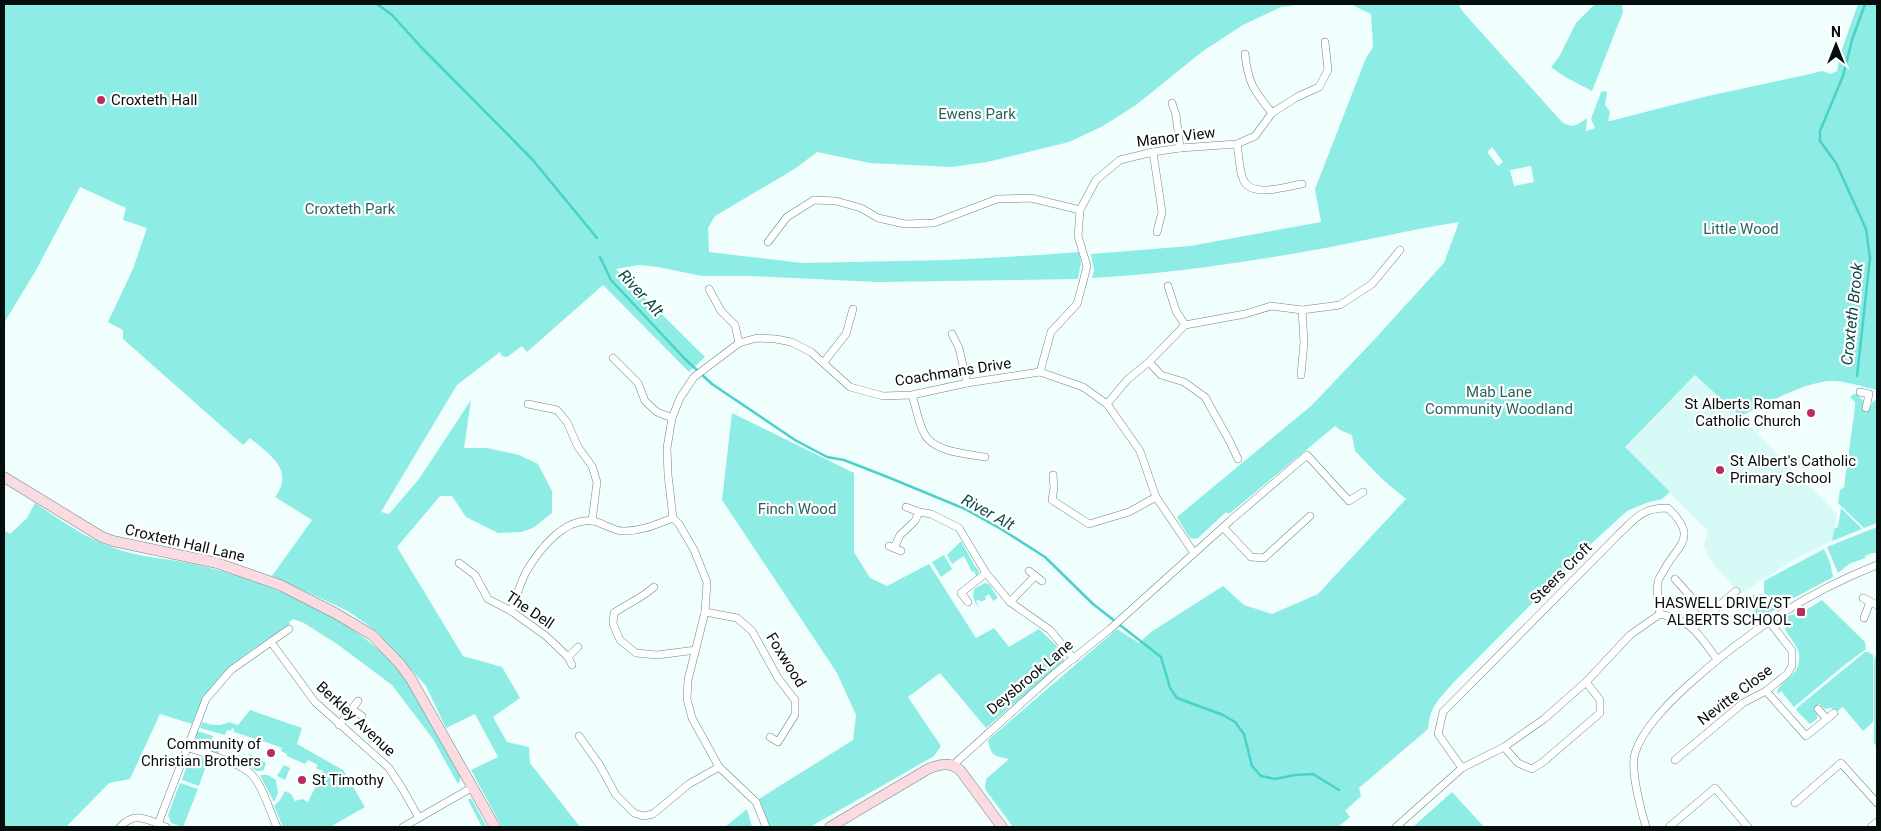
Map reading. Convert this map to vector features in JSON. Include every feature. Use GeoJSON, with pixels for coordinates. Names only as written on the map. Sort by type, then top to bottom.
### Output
{"type":"FeatureCollection","features":[{"type":"Feature","properties":{"kind":"street","name":"Manor View"},"geometry":{"type":"LineString","coordinates":[[1040,372],[1051,332],[1077,304],[1087,266],[1078,236],[1080,210],[1096,180],[1120,160],[1180,148],[1237,144],[1255,136],[1272,113],[1297,97],[1319,87],[1328,70],[1325,42]]}},
{"type":"Feature","properties":{"kind":"street"},"geometry":{"type":"LineString","coordinates":[[1245,54],[1246,68],[1254,91],[1272,113]]}},
{"type":"Feature","properties":{"kind":"street"},"geometry":{"type":"LineString","coordinates":[[1172,103],[1176,115],[1180,148]]}},
{"type":"Feature","properties":{"kind":"street"},"geometry":{"type":"LineString","coordinates":[[1237,144],[1243,180],[1249,188],[1261,191],[1302,184]]}},
{"type":"Feature","properties":{"kind":"street"},"geometry":{"type":"LineString","coordinates":[[1153,152],[1162,212],[1157,232]]}},
{"type":"Feature","properties":{"kind":"street"},"geometry":{"type":"LineString","coordinates":[[768,242],[787,217],[814,200],[836,200],[861,208],[878,218],[905,224],[934,223],[997,199],[1031,198],[1080,210]]}},
{"type":"Feature","properties":{"kind":"street"},"geometry":{"type":"LineString","coordinates":[[1106,404],[1128,379],[1149,362],[1185,325],[1245,314],[1271,306],[1302,310],[1340,305],[1372,284],[1400,250]]}},
{"type":"Feature","properties":{"kind":"street"},"geometry":{"type":"LineString","coordinates":[[1168,286],[1176,311],[1185,325]]}},
{"type":"Feature","properties":{"kind":"street"},"geometry":{"type":"LineString","coordinates":[[709,289],[721,311],[735,325],[739,343]]}},
{"type":"Feature","properties":{"kind":"street"},"geometry":{"type":"LineString","coordinates":[[824,362],[846,334],[852,308]]}},
{"type":"Feature","properties":{"kind":"street"},"geometry":{"type":"LineString","coordinates":[[1301,375],[1304,342],[1302,310]]}},
{"type":"Feature","properties":{"kind":"street"},"geometry":{"type":"LineString","coordinates":[[952,334],[959,348],[967,383]]}},
{"type":"Feature","properties":{"kind":"street","name":"Coachmans Drive"},"geometry":{"type":"LineString","coordinates":[[766,827],[756,802],[718,767],[692,718],[687,700],[688,680],[706,612],[707,582],[694,550],[674,518],[668,475],[667,448],[672,418],[680,398],[696,376],[739,343],[756,338],[792,342],[811,352],[824,362],[850,387],[883,396],[912,395],[967,383],[1040,372],[1083,387],[1106,404],[1140,451],[1156,497],[1194,553]]}},
{"type":"Feature","properties":{"kind":"street"},"geometry":{"type":"LineString","coordinates":[[613,358],[638,384],[645,401],[657,412],[672,418]]}},
{"type":"Feature","properties":{"kind":"street"},"geometry":{"type":"LineString","coordinates":[[1149,362],[1161,374],[1184,382],[1205,398],[1238,459]]}},
{"type":"Feature","properties":{"kind":"street"},"geometry":{"type":"LineString","coordinates":[[1860,392],[1877,396]]}},
{"type":"Feature","properties":{"kind":"street"},"geometry":{"type":"LineString","coordinates":[[1866,408],[1869,394]]}},
{"type":"Feature","properties":{"kind":"street"},"geometry":{"type":"LineString","coordinates":[[912,395],[924,435],[936,446],[963,454],[984,457]]}},
{"type":"Feature","properties":{"kind":"street"},"geometry":{"type":"LineString","coordinates":[[528,404],[557,410],[567,422],[578,446],[592,466],[597,482],[592,521]]}},
{"type":"Feature","properties":{"kind":"street","name":"Deysbrook Lane"},"geometry":{"type":"LineString","coordinates":[[953,765],[1054,674],[1110,630],[1222,527],[1307,455],[1349,501],[1363,492]]}},
{"type":"Feature","properties":{"kind":"street"},"geometry":{"type":"LineString","coordinates":[[1053,475],[1054,488],[1052,500],[1089,524],[1129,512],[1156,497]]}},
{"type":"Feature","properties":{"kind":"street","name":"Croxteth Hall Lane"},"geometry":{"type":"LineString","coordinates":[[4,477],[102,537],[123,545],[217,563],[260,577],[335,613],[372,635],[400,664],[411,679],[495,827]]}},
{"type":"Feature","properties":{"kind":"street"},"geometry":{"type":"LineString","coordinates":[[906,507],[931,514],[959,528],[986,573],[1010,602],[1050,630],[1074,659]]}},
{"type":"Feature","properties":{"kind":"street","name":"Steers Croft"},"geometry":{"type":"LineString","coordinates":[[1462,768],[1438,734],[1443,712],[1643,512],[1655,508],[1668,508],[1680,520],[1684,532],[1682,546],[1667,564],[1658,582],[1660,614]]}},
{"type":"Feature","properties":{"kind":"street"},"geometry":{"type":"LineString","coordinates":[[895,548],[900,535],[915,521],[919,512]]}},
{"type":"Feature","properties":{"kind":"street"},"geometry":{"type":"LineString","coordinates":[[1222,527],[1251,556],[1264,558],[1310,516]]}},
{"type":"Feature","properties":{"kind":"street"},"geometry":{"type":"LineString","coordinates":[[511,611],[526,573],[541,549],[565,528],[579,522],[592,521],[622,531],[643,529],[674,518]]}},
{"type":"Feature","properties":{"kind":"street","name":"The Dell"},"geometry":{"type":"LineString","coordinates":[[459,563],[476,576],[488,599],[511,611],[546,636],[568,657],[572,665]]}},
{"type":"Feature","properties":{"kind":"street"},"geometry":{"type":"LineString","coordinates":[[1646,827],[1634,764],[1637,748],[1667,704],[1717,659],[1769,621],[1817,592],[1877,565]]}},
{"type":"Feature","properties":{"kind":"street"},"geometry":{"type":"LineString","coordinates":[[1029,571],[1042,581]]}},
{"type":"Feature","properties":{"kind":"street"},"geometry":{"type":"LineString","coordinates":[[968,602],[961,593],[986,573]]}},
{"type":"Feature","properties":{"kind":"street"},"geometry":{"type":"LineString","coordinates":[[1010,602],[1035,576]]}},
{"type":"Feature","properties":{"kind":"street"},"geometry":{"type":"LineString","coordinates":[[1676,579],[1707,615]]}},
{"type":"Feature","properties":{"kind":"street"},"geometry":{"type":"LineString","coordinates":[[654,587],[643,596],[614,613],[613,624],[620,640],[636,653],[657,654],[696,650]]}},
{"type":"Feature","properties":{"kind":"street"},"geometry":{"type":"LineString","coordinates":[[1693,628],[1736,591]]}},
{"type":"Feature","properties":{"kind":"street"},"geometry":{"type":"LineString","coordinates":[[1864,618],[1866,600],[1877,605]]}},
{"type":"Feature","properties":{"kind":"street","name":"Foxwood"},"geometry":{"type":"LineString","coordinates":[[706,612],[737,618],[748,627],[778,678],[794,700],[795,715],[778,742],[770,737]]}},
{"type":"Feature","properties":{"kind":"street"},"geometry":{"type":"LineString","coordinates":[[1396,827],[1462,768],[1504,747],[1544,719],[1586,682],[1630,635],[1660,614],[1678,618],[1693,628],[1717,659]]}},
{"type":"Feature","properties":{"kind":"street","name":"Nevitte Close"},"geometry":{"type":"LineString","coordinates":[[1675,760],[1743,703],[1766,691],[1787,674],[1792,666],[1793,657],[1789,645],[1769,621]]}},
{"type":"Feature","properties":{"kind":"street"},"geometry":{"type":"LineString","coordinates":[[158,824],[202,707],[211,692],[231,670],[289,630]]}},
{"type":"Feature","properties":{"kind":"street","name":"Berkley Avenue"},"geometry":{"type":"LineString","coordinates":[[271,642],[315,702],[389,768],[419,818]]}},
{"type":"Feature","properties":{"kind":"street"},"geometry":{"type":"LineString","coordinates":[[568,657],[578,647]]}},
{"type":"Feature","properties":{"kind":"street"},"geometry":{"type":"LineString","coordinates":[[1504,747],[1518,763],[1532,768],[1543,762],[1600,713],[1600,700],[1586,682]]}},
{"type":"Feature","properties":{"kind":"street"},"geometry":{"type":"LineString","coordinates":[[1766,691],[1806,736],[1834,713]]}},
{"type":"Feature","properties":{"kind":"street"},"geometry":{"type":"LineString","coordinates":[[340,724],[358,701]]}},
{"type":"Feature","properties":{"kind":"street"},"geometry":{"type":"LineString","coordinates":[[352,709],[362,716]]}},
{"type":"Feature","properties":{"kind":"street"},"geometry":{"type":"LineString","coordinates":[[1818,709],[1826,719]]}},
{"type":"Feature","properties":{"kind":"street"},"geometry":{"type":"LineString","coordinates":[[579,736],[599,764],[616,795],[634,812],[643,816],[653,814],[689,784],[718,767]]}},
{"type":"Feature","properties":{"kind":"street"},"geometry":{"type":"LineString","coordinates":[[187,747],[239,766],[253,776],[277,827]]}},
{"type":"Feature","properties":{"kind":"street"},"geometry":{"type":"LineString","coordinates":[[1795,803],[1841,763],[1877,803]]}},
{"type":"Feature","properties":{"kind":"street"},"geometry":{"type":"LineString","coordinates":[[830,827],[928,769],[939,765],[953,765],[960,770],[971,782],[1002,827]]}},
{"type":"Feature","properties":{"kind":"street"},"geometry":{"type":"LineString","coordinates":[[403,827],[473,787]]}},
{"type":"Feature","properties":{"kind":"street"},"geometry":{"type":"LineString","coordinates":[[1669,827],[1715,788],[1748,827]]}},
{"type":"Feature","properties":{"kind":"street"},"geometry":{"type":"LineString","coordinates":[[1639,827],[1643,816]]}},
{"type":"Feature","properties":{"kind":"street"},"geometry":{"type":"LineString","coordinates":[[120,827],[133,817],[143,818],[166,827]]}},
{"type":"Feature","properties":{"kind":"street"},"geometry":{"type":"LineString","coordinates":[[1871,827],[1877,822]]}},
{"type":"Feature","properties":{"kind":"shaded area","name":"St Albert's Catholic Primary School"},"geometry":{"type":"Polygon","coordinates":[[[1696,375],[1740,416],[1837,514],[1832,541],[1793,560],[1741,594],[1707,555],[1704,545],[1708,531],[1624,447],[1696,375]]]}},
{"type":"Feature","properties":{"kind":"green space","name":"Croxteth Park"},"geometry":{"type":"Polygon","coordinates":[[[4,4],[1304,4],[1281,7],[1243,25],[1203,51],[1136,105],[1103,126],[1069,142],[987,162],[951,167],[870,163],[817,152],[796,168],[715,216],[708,228],[709,252],[802,263],[948,260],[1079,252],[1081,262],[1078,279],[877,282],[750,276],[702,276],[639,265],[616,269],[705,357],[689,372],[603,285],[527,352],[522,346],[507,357],[502,356],[500,352],[457,385],[381,512],[389,514],[419,479],[471,400],[464,448],[487,448],[519,455],[538,464],[552,491],[552,513],[533,528],[521,532],[498,533],[466,517],[452,496],[440,496],[397,547],[463,656],[502,667],[520,698],[493,717],[507,742],[529,747],[530,763],[580,827],[502,827],[471,770],[498,757],[475,714],[446,728],[426,686],[376,631],[348,611],[272,576],[312,520],[275,497],[282,479],[278,464],[250,438],[243,445],[123,339],[123,330],[108,322],[133,269],[147,228],[123,220],[126,208],[80,187],[35,272],[4,323],[4,4]]]}},
{"type":"Feature","properties":{"kind":"green space"},"geometry":{"type":"Polygon","coordinates":[[[1350,4],[1458,4],[1463,12],[1562,122],[1572,126],[1581,123],[1587,118],[1586,131],[1595,128],[1591,119],[1601,92],[1604,91],[1607,92],[1605,105],[1610,112],[1608,121],[1610,121],[1708,96],[1822,71],[1831,74],[1837,71],[1841,52],[1858,4],[1877,4],[1877,390],[1851,383],[1824,381],[1800,388],[1740,416],[1695,375],[1625,447],[1670,492],[1662,499],[1627,511],[1591,544],[1453,683],[1433,709],[1428,729],[1359,788],[1361,796],[1345,811],[1350,817],[1338,827],[1013,827],[985,789],[986,779],[1009,759],[994,754],[990,749],[988,740],[1117,629],[1139,643],[1151,632],[1223,586],[1244,605],[1272,614],[1318,594],[1406,499],[1383,480],[1355,451],[1352,435],[1335,426],[1229,514],[1226,512],[1198,538],[1192,539],[1189,537],[1177,517],[1311,406],[1444,263],[1459,222],[1250,261],[1172,271],[1092,278],[1094,270],[1091,254],[1190,246],[1321,222],[1315,189],[1366,58],[1373,47],[1371,14],[1350,4]],[[1492,147],[1487,152],[1498,166],[1503,162],[1492,147]],[[1531,166],[1510,170],[1514,186],[1534,182],[1531,166]]]}},
{"type":"Feature","properties":{"kind":"green space"},"geometry":{"type":"Polygon","coordinates":[[[1595,4],[1622,4],[1623,12],[1592,91],[1565,77],[1551,67],[1559,57],[1576,23],[1595,4]]]}},
{"type":"Feature","properties":{"kind":"green space"},"geometry":{"type":"Polygon","coordinates":[[[1857,394],[1863,401],[1863,407],[1869,409],[1877,399],[1877,523],[1864,528],[1838,503],[1840,490],[1844,487],[1855,407],[1855,402],[1850,397],[1857,394]]]}},
{"type":"Feature","properties":{"kind":"green space","name":"Finch Wood"},"geometry":{"type":"Polygon","coordinates":[[[732,413],[854,473],[854,552],[870,578],[887,586],[929,564],[976,638],[994,628],[1009,647],[1039,629],[1064,653],[1064,661],[986,728],[940,673],[908,697],[941,746],[934,756],[810,827],[770,827],[759,799],[853,740],[856,715],[837,673],[722,500],[732,413]]]}},
{"type":"Feature","properties":{"kind":"green space"},"geometry":{"type":"Polygon","coordinates":[[[35,503],[73,528],[103,544],[123,551],[188,563],[242,577],[270,587],[326,613],[351,629],[374,646],[404,676],[460,774],[460,781],[458,784],[433,739],[392,685],[337,644],[304,623],[293,619],[289,622],[290,624],[245,655],[220,677],[200,706],[192,724],[160,714],[130,779],[109,783],[66,827],[4,827],[4,530],[10,534],[27,518],[35,503]]]}},
{"type":"Feature","properties":{"kind":"green space"},"geometry":{"type":"Polygon","coordinates":[[[1841,508],[1862,529],[1832,541],[1834,529],[1838,527],[1841,508]]]}},
{"type":"Feature","properties":{"kind":"green space"},"geometry":{"type":"Polygon","coordinates":[[[1877,527],[1877,553],[1872,553],[1849,564],[1838,573],[1827,547],[1877,527]]]}},
{"type":"Feature","properties":{"kind":"green space"},"geometry":{"type":"Polygon","coordinates":[[[961,541],[979,571],[977,578],[964,556],[952,564],[947,555],[961,541]]]}},
{"type":"Feature","properties":{"kind":"green space"},"geometry":{"type":"Polygon","coordinates":[[[1824,549],[1830,562],[1833,577],[1781,605],[1764,593],[1764,581],[1824,549]]]}},
{"type":"Feature","properties":{"kind":"green space"},"geometry":{"type":"Polygon","coordinates":[[[944,555],[952,569],[941,577],[932,562],[944,555]]]}},
{"type":"Feature","properties":{"kind":"green space"},"geometry":{"type":"Polygon","coordinates":[[[985,583],[989,584],[998,598],[993,601],[989,594],[981,602],[979,600],[976,601],[980,608],[974,600],[974,589],[985,583]]]}},
{"type":"Feature","properties":{"kind":"green space"},"geometry":{"type":"Polygon","coordinates":[[[1762,594],[1778,604],[1774,606],[1776,609],[1760,619],[1743,597],[1762,594]]]}},
{"type":"Feature","properties":{"kind":"green space"},"geometry":{"type":"Polygon","coordinates":[[[1822,600],[1865,642],[1866,649],[1794,707],[1781,691],[1777,693],[1782,684],[1797,668],[1799,662],[1799,654],[1785,630],[1784,621],[1787,616],[1801,613],[1822,600]]]}},
{"type":"Feature","properties":{"kind":"green space"},"geometry":{"type":"Polygon","coordinates":[[[1865,652],[1873,655],[1873,722],[1863,731],[1843,707],[1836,712],[1832,708],[1825,709],[1819,704],[1814,708],[1817,719],[1810,724],[1796,710],[1798,707],[1865,652]]]}},
{"type":"Feature","properties":{"kind":"green space"},"geometry":{"type":"Polygon","coordinates":[[[1877,652],[1877,747],[1874,743],[1874,660],[1877,652]]]}},
{"type":"Feature","properties":{"kind":"green space"},"geometry":{"type":"Polygon","coordinates":[[[250,710],[302,728],[297,744],[343,770],[365,807],[330,827],[283,827],[274,806],[285,791],[291,794],[295,801],[302,799],[308,802],[323,771],[316,768],[318,765],[308,760],[305,764],[287,756],[287,754],[281,751],[282,748],[234,732],[232,728],[231,731],[227,730],[225,735],[200,728],[202,722],[222,725],[229,722],[238,725],[250,710]]]}},
{"type":"Feature","properties":{"kind":"green space"},"geometry":{"type":"Polygon","coordinates":[[[197,731],[213,736],[210,745],[220,748],[218,755],[198,744],[196,741],[197,731]]]}},
{"type":"Feature","properties":{"kind":"green space"},"geometry":{"type":"Polygon","coordinates":[[[250,754],[266,763],[263,771],[256,771],[243,761],[250,754]]]}},
{"type":"Feature","properties":{"kind":"green space"},"geometry":{"type":"Polygon","coordinates":[[[197,756],[208,760],[199,786],[182,780],[189,759],[197,756]]]}},
{"type":"Feature","properties":{"kind":"green space"},"geometry":{"type":"Polygon","coordinates":[[[284,765],[290,768],[285,780],[277,776],[284,765]]]}},
{"type":"Feature","properties":{"kind":"green space"},"geometry":{"type":"Polygon","coordinates":[[[260,775],[268,775],[276,780],[278,793],[274,802],[260,775]]]}},
{"type":"Feature","properties":{"kind":"green space"},"geometry":{"type":"Polygon","coordinates":[[[180,783],[198,789],[183,827],[171,823],[168,815],[180,783]]]}},
{"type":"Feature","properties":{"kind":"green space"},"geometry":{"type":"Polygon","coordinates":[[[1452,792],[1484,827],[1413,827],[1452,792]]]}},
{"type":"Feature","properties":{"kind":"green space"},"geometry":{"type":"Polygon","coordinates":[[[470,798],[487,827],[482,827],[468,800],[470,798]]]}},
{"type":"Feature","properties":{"kind":"green space"},"geometry":{"type":"Polygon","coordinates":[[[747,809],[752,827],[725,827],[747,809]]]}},
{"type":"Feature","properties":{"kind":"waterway","name":"River Alt"},"geometry":{"type":"LineString","coordinates":[[377,4],[392,15],[421,47],[532,159],[597,238]]}},
{"type":"Feature","properties":{"kind":"waterway","name":"Croxteth Brook"},"geometry":{"type":"LineString","coordinates":[[1857,376],[1870,258],[1866,229],[1836,163],[1820,141],[1820,131],[1843,76],[1852,40],[1865,4]]}},
{"type":"Feature","properties":{"kind":"waterway","name":"River Alt"},"geometry":{"type":"LineString","coordinates":[[600,257],[611,280],[685,359],[712,384],[795,440],[827,457],[844,460],[965,509],[1045,557],[1093,604],[1161,657],[1170,688],[1177,698],[1223,715],[1235,722],[1244,734],[1252,766],[1261,776],[1275,779],[1313,774],[1339,790]]}},
{"type":"Feature","properties":{"kind":"place","name":"Croxteth Hall"},"geometry":{"type":"Point","coordinates":[101,100]}},
{"type":"Feature","properties":{"kind":"place","name":"St Alberts Roman Catholic Church"},"geometry":{"type":"Point","coordinates":[1811,413]}},
{"type":"Feature","properties":{"kind":"place","name":"St Albert's Catholic Primary School"},"geometry":{"type":"Point","coordinates":[1720,470]}},
{"type":"Feature","properties":{"kind":"place","name":"HASWELL DRIVE/ST ALBERTS SCHOOL"},"geometry":{"type":"Point","coordinates":[1801,612]}},
{"type":"Feature","properties":{"kind":"place","name":"Community of Christian Brothers"},"geometry":{"type":"Point","coordinates":[271,753]}},
{"type":"Feature","properties":{"kind":"place","name":"St Timothy"},"geometry":{"type":"Point","coordinates":[302,780]}},
{"type":"Feature","properties":{"kind":"park label","name":"Ewens Park"},"geometry":{"type":"Point","coordinates":[977,114]}},
{"type":"Feature","properties":{"kind":"park label","name":"Little Wood"},"geometry":{"type":"Point","coordinates":[1741,229]}},
{"type":"Feature","properties":{"kind":"park label","name":"Mab Lane Community Woodland"},"geometry":{"type":"Point","coordinates":[1499,400]}}]}
